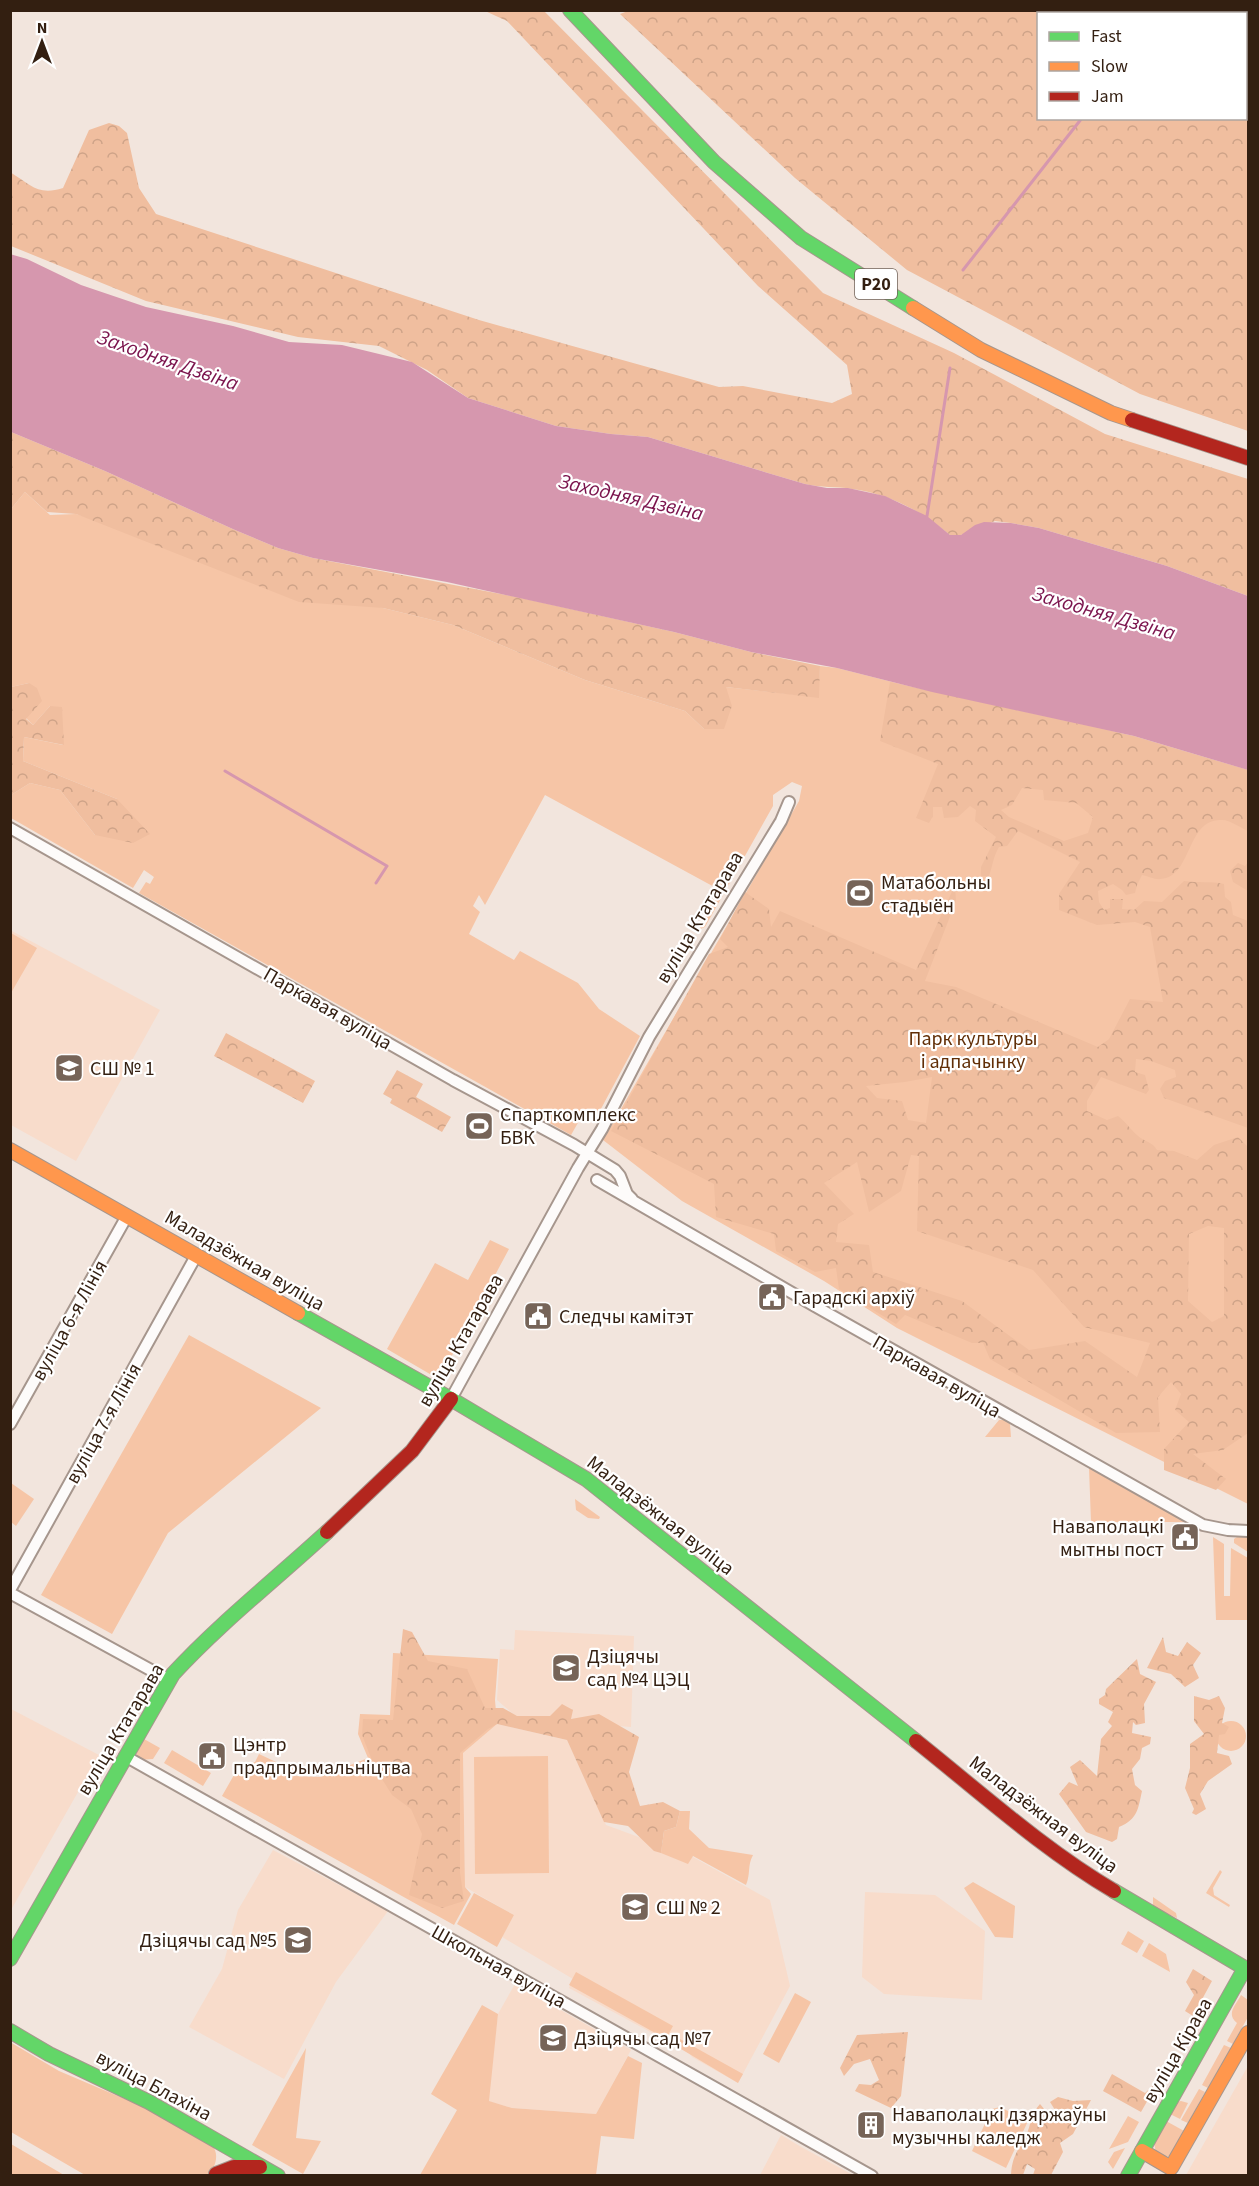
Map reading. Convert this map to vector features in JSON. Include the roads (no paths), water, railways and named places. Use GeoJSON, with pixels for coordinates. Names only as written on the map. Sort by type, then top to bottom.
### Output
{"type":"FeatureCollection","features":[{"type":"Feature","properties":{"kind":"main road","name":"Р20"},"geometry":{"type":"LineString","coordinates":[[570,10],[714,162],[801,238],[981,350],[1111,413],[1248,458]]}},
{"type":"Feature","properties":{"kind":"main road","name":"Маладзёжная вуліца"},"geometry":{"type":"LineString","coordinates":[[10,1150],[451,1399],[585,1479],[965,1782],[1097,1881],[1247,1969]]}},
{"type":"Feature","properties":{"kind":"main road","name":"вуліца Ктатарава"},"geometry":{"type":"LineString","coordinates":[[10,1959],[169,1680],[193,1652],[282,1574],[412,1451],[451,1399]]}},
{"type":"Feature","properties":{"kind":"main road","name":"вуліца Кірава"},"geometry":{"type":"LineString","coordinates":[[1128,2175],[1247,1969]]}},
{"type":"Feature","properties":{"kind":"main road","name":"вуліца Блахіна"},"geometry":{"type":"LineString","coordinates":[[10,2031],[49,2054],[149,2102],[278,2175]]}},
{"type":"Feature","properties":{"kind":"main road"},"geometry":{"type":"LineString","coordinates":[[1142,2151],[1171,2168],[1248,2033]]}},
{"type":"Feature","properties":{"kind":"main road"},"geometry":{"type":"LineString","coordinates":[[216,2175],[222,2165],[223,2153],[219,2142]]}},
{"type":"Feature","properties":{"kind":"main road"},"geometry":{"type":"LineString","coordinates":[[216,2175],[234,2167],[265,2168]]}},
{"type":"Feature","properties":{"kind":"street","name":"вуліца Ктатарава"},"geometry":{"type":"LineString","coordinates":[[451,1399],[602,1129],[649,1037],[781,821],[789,802]]}},
{"type":"Feature","properties":{"kind":"street","name":"Паркавая вуліца"},"geometry":{"type":"LineString","coordinates":[[10,828],[615,1170],[627,1194],[633,1200]]}},
{"type":"Feature","properties":{"kind":"street","name":"Паркавая вуліца"},"geometry":{"type":"LineString","coordinates":[[597,1180],[803,1300],[1203,1525],[1248,1531]]}},
{"type":"Feature","properties":{"kind":"street","name":"вуліца 6-я Лінія"},"geometry":{"type":"LineString","coordinates":[[10,1424],[127,1216]]}},
{"type":"Feature","properties":{"kind":"street","name":"вуліца 7-я Лінія"},"geometry":{"type":"LineString","coordinates":[[10,1591],[196,1256]]}},
{"type":"Feature","properties":{"kind":"street"},"geometry":{"type":"LineString","coordinates":[[10,1591],[169,1680]]}},
{"type":"Feature","properties":{"kind":"street","name":"Школьная вуліца"},"geometry":{"type":"LineString","coordinates":[[125,1756],[873,2175]]}},
{"type":"Feature","properties":{"kind":"water","name":"Заходняя Дзвіна"},"geometry":{"type":"Polygon","coordinates":[[[10,254],[27,259],[81,285],[146,307],[233,326],[289,342],[342,345],[412,362],[468,398],[556,426],[648,437],[805,484],[827,488],[848,488],[885,496],[927,516],[950,535],[961,535],[975,525],[984,522],[1011,523],[1039,528],[1167,566],[1248,596],[1248,770],[1134,736],[932,692],[837,668],[751,652],[674,632],[447,582],[313,558],[278,548],[11,432],[10,254]]]}},
{"type":"Feature","properties":{"kind":"waterway"},"geometry":{"type":"LineString","coordinates":[[963,270],[1080,120]]}},
{"type":"Feature","properties":{"kind":"waterway"},"geometry":{"type":"LineString","coordinates":[[927,516],[950,368]]}},
{"type":"Feature","properties":{"kind":"waterway"},"geometry":{"type":"LineString","coordinates":[[225,771],[387,866],[376,883]]}},
{"type":"Feature","properties":{"kind":"place","name":"Матабольны стадыён"},"geometry":{"type":"Point","coordinates":[860,893]}},
{"type":"Feature","properties":{"kind":"place","name":"СШ № 1"},"geometry":{"type":"Point","coordinates":[69,1068]}},
{"type":"Feature","properties":{"kind":"place","name":"Спарткомплекс БВК"},"geometry":{"type":"Point","coordinates":[479,1126]}},
{"type":"Feature","properties":{"kind":"place","name":"Гарадскі архіў"},"geometry":{"type":"Point","coordinates":[772,1297]}},
{"type":"Feature","properties":{"kind":"place","name":"Следчы камітэт"},"geometry":{"type":"Point","coordinates":[538,1316]}},
{"type":"Feature","properties":{"kind":"place","name":"Наваполацкі мытны пост"},"geometry":{"type":"Point","coordinates":[1185,1537]}},
{"type":"Feature","properties":{"kind":"place","name":"Дзіцячы сад №4 ЦЭЦ"},"geometry":{"type":"Point","coordinates":[566,1668]}},
{"type":"Feature","properties":{"kind":"place","name":"Цэнтр прадпрымальніцтва"},"geometry":{"type":"Point","coordinates":[212,1756]}},
{"type":"Feature","properties":{"kind":"place","name":"СШ № 2"},"geometry":{"type":"Point","coordinates":[635,1907]}},
{"type":"Feature","properties":{"kind":"place","name":"Дзіцячы сад №5"},"geometry":{"type":"Point","coordinates":[298,1940]}},
{"type":"Feature","properties":{"kind":"place","name":"Дзіцячы сад №7"},"geometry":{"type":"Point","coordinates":[553,2038]}},
{"type":"Feature","properties":{"kind":"place","name":"Наваполацкі дзяржаўны музычны каледж"},"geometry":{"type":"Point","coordinates":[871,2125]}},
{"type":"Feature","properties":{"kind":"park label","name":"Парк культуры і адпачынку"},"geometry":{"type":"Point","coordinates":[973,1050]}}]}
